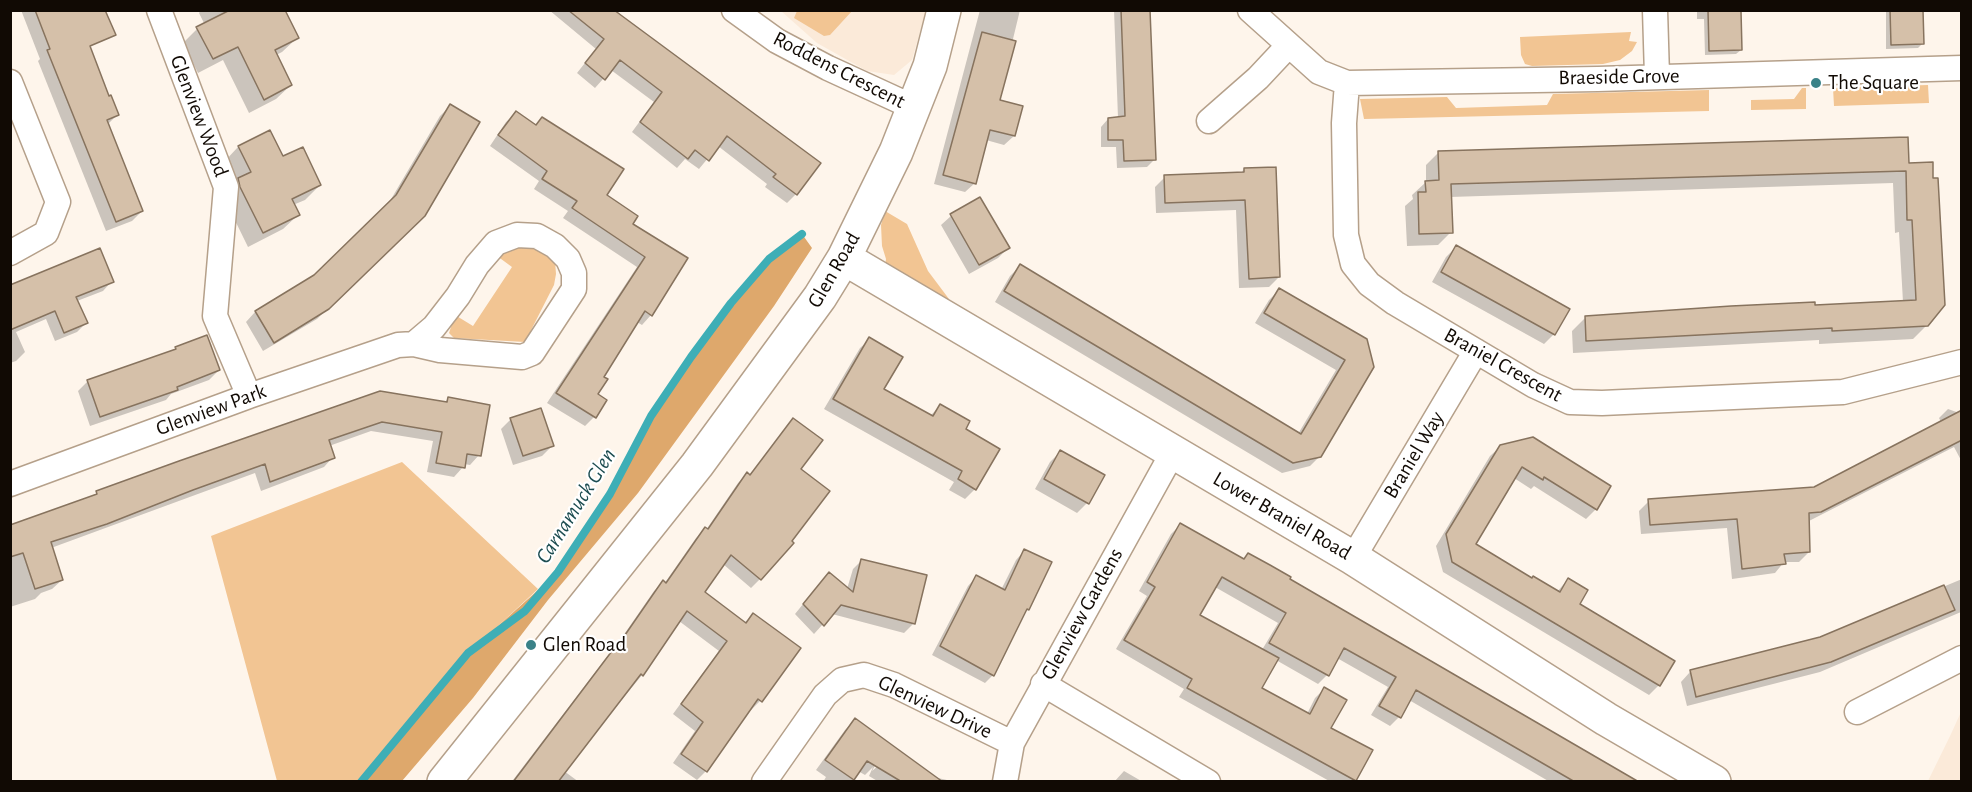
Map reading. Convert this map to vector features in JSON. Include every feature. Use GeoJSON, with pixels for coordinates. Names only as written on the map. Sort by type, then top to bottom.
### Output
{"type":"FeatureCollection","features":[{"type":"Feature","properties":{"kind":"street","name":"Glenview Wood"},"geometry":{"type":"LineString","coordinates":[[159,10],[226,187],[215,316],[249,396]]}},
{"type":"Feature","properties":{"kind":"street","name":"Roddens Crescent"},"geometry":{"type":"LineString","coordinates":[[734,10],[777,41],[828,68],[915,108]]}},
{"type":"Feature","properties":{"kind":"street","name":"Glen Road"},"geometry":{"type":"LineString","coordinates":[[444,782],[697,465],[798,328],[844,258],[882,182],[915,108],[930,66],[944,10]]}},
{"type":"Feature","properties":{"kind":"street","name":"Braeside Grove"},"geometry":{"type":"LineString","coordinates":[[1250,10],[1319,72],[1347,83],[1962,68]]}},
{"type":"Feature","properties":{"kind":"street"},"geometry":{"type":"LineString","coordinates":[[1655,10],[1657,76]]}},
{"type":"Feature","properties":{"kind":"street"},"geometry":{"type":"LineString","coordinates":[[1209,121],[1258,78],[1288,46]]}},
{"type":"Feature","properties":{"kind":"street"},"geometry":{"type":"LineString","coordinates":[[10,82],[58,202],[46,232],[10,253]]}},
{"type":"Feature","properties":{"kind":"street","name":"Braniel Crescent"},"geometry":{"type":"LineString","coordinates":[[1347,83],[1344,123],[1346,235],[1353,264],[1369,284],[1395,303],[1533,385],[1570,402],[1602,403],[1843,392],[1962,362]]}},
{"type":"Feature","properties":{"kind":"street","name":"Glenview Park"},"geometry":{"type":"LineString","coordinates":[[10,484],[249,396],[398,345],[414,344],[440,350],[522,357],[532,353],[574,289],[574,273],[568,259],[555,246],[537,236],[517,235],[496,243],[477,265],[458,296],[434,327],[414,344]]}},
{"type":"Feature","properties":{"kind":"street","name":"Lower Braniel Road"},"geometry":{"type":"LineString","coordinates":[[844,258],[1353,558],[1606,719],[1714,782]]}},
{"type":"Feature","properties":{"kind":"street","name":"Braniel Way"},"geometry":{"type":"LineString","coordinates":[[1353,558],[1476,351]]}},
{"type":"Feature","properties":{"kind":"street","name":"Glenview Gardens"},"geometry":{"type":"LineString","coordinates":[[1005,782],[1012,743],[1173,452]]}},
{"type":"Feature","properties":{"kind":"street"},"geometry":{"type":"LineString","coordinates":[[1857,712],[1962,658]]}},
{"type":"Feature","properties":{"kind":"street","name":"Glenview Drive"},"geometry":{"type":"LineString","coordinates":[[764,782],[825,695],[842,680],[864,675],[894,685],[1012,743]]}},
{"type":"Feature","properties":{"kind":"street"},"geometry":{"type":"LineString","coordinates":[[1043,684],[1208,782]]}},
{"type":"Feature","properties":{"kind":"shaded area"},"geometry":{"type":"Polygon","coordinates":[[[797,10],[852,11],[830,35],[824,36],[794,18],[797,10]]]}},
{"type":"Feature","properties":{"kind":"shaded area"},"geometry":{"type":"Polygon","coordinates":[[[781,11],[926,11],[912,60],[894,75],[867,71],[817,43],[781,11]]]}},
{"type":"Feature","properties":{"kind":"shaded area"},"geometry":{"type":"Polygon","coordinates":[[[1631,32],[1629,41],[1637,42],[1632,51],[1620,60],[1603,64],[1532,66],[1525,64],[1521,55],[1520,37],[1631,32]]]}},
{"type":"Feature","properties":{"kind":"shaded area"},"geometry":{"type":"Polygon","coordinates":[[[1928,85],[1929,103],[1834,106],[1833,88],[1928,85]]]}},
{"type":"Feature","properties":{"kind":"shaded area"},"geometry":{"type":"Polygon","coordinates":[[[1802,88],[1806,88],[1806,109],[1751,110],[1751,100],[1794,99],[1802,88]]]}},
{"type":"Feature","properties":{"kind":"shaded area"},"geometry":{"type":"Polygon","coordinates":[[[1709,90],[1709,111],[1364,119],[1360,99],[1447,97],[1456,108],[1547,105],[1553,94],[1709,90]]]}},
{"type":"Feature","properties":{"kind":"shaded area"},"geometry":{"type":"Polygon","coordinates":[[[885,211],[907,224],[928,271],[949,299],[949,305],[885,266],[881,225],[885,211]]]}},
{"type":"Feature","properties":{"kind":"shaded area"},"geometry":{"type":"Polygon","coordinates":[[[802,234],[812,248],[774,306],[638,493],[548,600],[473,698],[402,781],[364,781],[364,777],[468,653],[558,572],[610,494],[649,420],[691,357],[766,263],[802,234]]]}},
{"type":"Feature","properties":{"kind":"shaded area"},"geometry":{"type":"Polygon","coordinates":[[[525,244],[546,252],[555,261],[556,274],[554,285],[525,342],[454,338],[449,333],[455,315],[473,326],[512,267],[497,256],[498,253],[525,244]]]}},
{"type":"Feature","properties":{"kind":"shaded area"},"geometry":{"type":"Polygon","coordinates":[[[402,462],[538,589],[473,649],[364,781],[277,781],[211,536],[402,462]]]}},
{"type":"Feature","properties":{"kind":"shaded area"},"geometry":{"type":"Polygon","coordinates":[[[1961,712],[1961,781],[1928,781],[1951,734],[1961,712]]]}},
{"type":"Feature","properties":{"kind":"building"},"geometry":{"type":"Polygon","coordinates":[[[35,10],[105,10],[116,35],[90,46],[109,96],[111,95],[119,115],[107,120],[143,211],[116,222],[47,50],[50,49],[35,10]]]}},
{"type":"Feature","properties":{"kind":"building"},"geometry":{"type":"Polygon","coordinates":[[[230,10],[285,10],[299,38],[275,50],[292,85],[264,100],[238,47],[213,59],[196,27],[230,10]]]}},
{"type":"Feature","properties":{"kind":"building"},"geometry":{"type":"Polygon","coordinates":[[[568,10],[614,10],[821,163],[797,195],[773,177],[776,174],[727,136],[709,161],[695,150],[688,159],[640,122],[662,92],[620,60],[605,80],[585,63],[604,39],[568,10]]]}},
{"type":"Feature","properties":{"kind":"building"},"geometry":{"type":"Polygon","coordinates":[[[1121,10],[1150,10],[1156,160],[1124,161],[1123,140],[1108,140],[1108,118],[1125,116],[1121,10]]]}},
{"type":"Feature","properties":{"kind":"building"},"geometry":{"type":"Polygon","coordinates":[[[1890,10],[1923,10],[1924,44],[1891,45],[1890,10]]]}},
{"type":"Feature","properties":{"kind":"building"},"geometry":{"type":"Polygon","coordinates":[[[1708,11],[1741,11],[1742,50],[1709,51],[1708,11]]]}},
{"type":"Feature","properties":{"kind":"building"},"geometry":{"type":"Polygon","coordinates":[[[982,32],[1016,41],[1000,100],[1023,106],[1015,136],[990,130],[976,184],[943,175],[982,32]]]}},
{"type":"Feature","properties":{"kind":"building"},"geometry":{"type":"Polygon","coordinates":[[[450,104],[480,122],[425,216],[329,309],[274,343],[255,311],[314,275],[396,195],[450,104]]]}},
{"type":"Feature","properties":{"kind":"building"},"geometry":{"type":"Polygon","coordinates":[[[516,111],[536,125],[542,117],[624,169],[607,195],[638,216],[633,224],[688,258],[652,316],[645,311],[604,377],[608,379],[598,394],[607,400],[596,418],[556,393],[645,257],[572,208],[577,201],[542,179],[547,171],[498,135],[516,111]]]}},
{"type":"Feature","properties":{"kind":"building"},"geometry":{"type":"Polygon","coordinates":[[[270,130],[283,156],[303,147],[321,185],[292,199],[300,215],[263,233],[240,187],[238,178],[251,172],[238,146],[270,130]]]}},
{"type":"Feature","properties":{"kind":"building"},"geometry":{"type":"Polygon","coordinates":[[[1908,137],[1909,163],[1933,162],[1933,178],[1938,178],[1945,305],[1928,326],[1832,331],[1832,328],[1586,341],[1585,316],[1731,306],[1916,300],[1912,220],[1907,220],[1906,171],[1451,184],[1453,233],[1419,234],[1418,192],[1426,192],[1425,181],[1439,180],[1438,151],[1908,137]]]}},
{"type":"Feature","properties":{"kind":"building"},"geometry":{"type":"Polygon","coordinates":[[[1276,167],[1280,277],[1249,279],[1245,200],[1165,203],[1164,175],[1244,172],[1244,168],[1276,167]]]}},
{"type":"Feature","properties":{"kind":"building"},"geometry":{"type":"Polygon","coordinates":[[[980,197],[1010,248],[979,265],[950,214],[980,197]]]}},
{"type":"Feature","properties":{"kind":"building"},"geometry":{"type":"Polygon","coordinates":[[[1456,245],[1570,309],[1555,335],[1441,272],[1456,245]]]}},
{"type":"Feature","properties":{"kind":"building"},"geometry":{"type":"Polygon","coordinates":[[[100,248],[114,282],[76,297],[88,323],[64,333],[55,311],[10,330],[10,285],[100,248]]]}},
{"type":"Feature","properties":{"kind":"building"},"geometry":{"type":"Polygon","coordinates":[[[1020,264],[1301,434],[1345,360],[1264,313],[1279,288],[1367,339],[1374,367],[1321,457],[1293,463],[1004,291],[1020,264]]]}},
{"type":"Feature","properties":{"kind":"building"},"geometry":{"type":"Polygon","coordinates":[[[207,335],[220,370],[177,387],[178,390],[100,417],[87,380],[176,349],[175,347],[207,335]]]}},
{"type":"Feature","properties":{"kind":"building"},"geometry":{"type":"Polygon","coordinates":[[[869,337],[903,357],[884,389],[933,416],[940,404],[970,421],[966,429],[1000,449],[976,490],[958,479],[962,471],[833,399],[869,337]]]}},
{"type":"Feature","properties":{"kind":"building"},"geometry":{"type":"Polygon","coordinates":[[[380,391],[447,402],[448,397],[490,405],[481,456],[467,454],[465,468],[436,463],[442,432],[382,422],[329,440],[335,458],[270,482],[265,464],[107,524],[51,542],[63,580],[35,589],[23,553],[10,557],[10,525],[97,494],[96,491],[380,391]]]}},
{"type":"Feature","properties":{"kind":"building"},"geometry":{"type":"Polygon","coordinates":[[[541,408],[554,446],[523,456],[510,418],[541,408]]]}},
{"type":"Feature","properties":{"kind":"building"},"geometry":{"type":"Polygon","coordinates":[[[1962,410],[1962,440],[1821,512],[1809,513],[1810,552],[1784,554],[1786,564],[1742,569],[1737,519],[1650,525],[1648,499],[1814,487],[1962,410]]]}},
{"type":"Feature","properties":{"kind":"building"},"geometry":{"type":"Polygon","coordinates":[[[793,418],[823,440],[801,469],[830,491],[792,541],[794,543],[761,580],[731,555],[705,592],[746,623],[753,613],[801,648],[762,702],[758,699],[707,772],[681,754],[703,722],[681,704],[727,641],[687,611],[643,676],[641,674],[558,782],[513,782],[616,648],[663,580],[666,583],[705,527],[708,529],[747,472],[750,475],[793,418]]]}},
{"type":"Feature","properties":{"kind":"building"},"geometry":{"type":"Polygon","coordinates":[[[1533,437],[1611,486],[1597,510],[1544,477],[1543,480],[1522,467],[1476,544],[1560,592],[1568,578],[1588,590],[1580,604],[1675,661],[1660,686],[1452,562],[1446,534],[1500,445],[1533,437]]]}},
{"type":"Feature","properties":{"kind":"building"},"geometry":{"type":"Polygon","coordinates":[[[1060,450],[1105,475],[1089,504],[1044,479],[1060,450]]]}},
{"type":"Feature","properties":{"kind":"building"},"geometry":{"type":"Polygon","coordinates":[[[1180,523],[1244,559],[1248,553],[1270,565],[1291,577],[1290,579],[1639,782],[1575,782],[1416,690],[1401,718],[1379,706],[1396,677],[1344,648],[1329,676],[1269,643],[1286,613],[1222,577],[1200,615],[1279,658],[1262,688],[1310,714],[1324,687],[1347,700],[1331,728],[1373,750],[1356,781],[1187,688],[1192,679],[1124,640],[1155,587],[1147,582],[1180,523]]]}},
{"type":"Feature","properties":{"kind":"building"},"geometry":{"type":"Polygon","coordinates":[[[1024,549],[1052,562],[994,676],[940,646],[976,575],[1005,590],[1024,549]]]}},
{"type":"Feature","properties":{"kind":"building"},"geometry":{"type":"Polygon","coordinates":[[[861,559],[927,575],[915,624],[841,605],[824,626],[803,604],[829,572],[853,592],[861,559]]]}},
{"type":"Feature","properties":{"kind":"building"},"geometry":{"type":"Polygon","coordinates":[[[1944,585],[1955,610],[1831,662],[1696,697],[1690,670],[1820,637],[1944,585]]]}},
{"type":"Feature","properties":{"kind":"building"},"geometry":{"type":"Polygon","coordinates":[[[855,718],[943,782],[902,782],[867,761],[854,780],[825,760],[855,718]]]}},
{"type":"Feature","properties":{"kind":"waterway","name":"Carnamuck Glen"},"geometry":{"type":"LineString","coordinates":[[361,782],[468,653],[525,611],[558,572],[610,494],[651,416],[691,357],[731,303],[769,259],[802,234]]}},
{"type":"Feature","properties":{"kind":"place","name":"The Square"},"geometry":{"type":"Point","coordinates":[1816,83]}},
{"type":"Feature","properties":{"kind":"place","name":"Glen Road"},"geometry":{"type":"Point","coordinates":[531,645]}}]}
